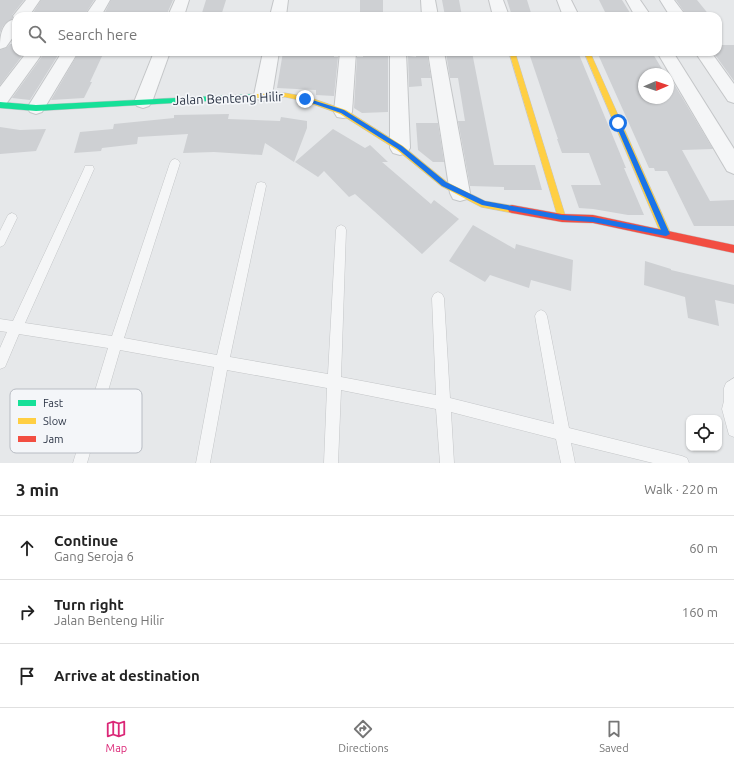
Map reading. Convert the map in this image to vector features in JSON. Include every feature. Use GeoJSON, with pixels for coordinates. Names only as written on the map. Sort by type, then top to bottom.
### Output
{"type":"FeatureCollection","features":[{"type":"Feature","properties":{"kind":"street"},"geometry":{"type":"LineString","coordinates":[[24,12],[33,0]]}},
{"type":"Feature","properties":{"kind":"street"},"geometry":{"type":"LineString","coordinates":[[96,12],[103,0]]}},
{"type":"Feature","properties":{"kind":"street"},"geometry":{"type":"LineString","coordinates":[[178,12],[182,0]]}},
{"type":"Feature","properties":{"kind":"street"},"geometry":{"type":"LineString","coordinates":[[279,12],[281,0]]}},
{"type":"Feature","properties":{"kind":"street"},"geometry":{"type":"LineString","coordinates":[[428,0],[430,12]]}},
{"type":"Feature","properties":{"kind":"street"},"geometry":{"type":"LineString","coordinates":[[496,0],[500,12]]}},
{"type":"Feature","properties":{"kind":"street"},"geometry":{"type":"LineString","coordinates":[[564,0],[569,12]]}},
{"type":"Feature","properties":{"kind":"street"},"geometry":{"type":"LineString","coordinates":[[633,0],[640,12]]}},
{"type":"Feature","properties":{"kind":"street"},"geometry":{"type":"LineString","coordinates":[[667,0],[675,12]]}},
{"type":"Feature","properties":{"kind":"street"},"geometry":{"type":"LineString","coordinates":[[0,44],[12,28]]}},
{"type":"Feature","properties":{"kind":"street"},"geometry":{"type":"LineString","coordinates":[[0,100],[33,56]]}},
{"type":"Feature","properties":{"kind":"street"},"geometry":{"type":"LineString","coordinates":[[36,108],[68,56]]}},
{"type":"Feature","properties":{"kind":"street"},"geometry":{"type":"LineString","coordinates":[[143,102],[160,56]]}},
{"type":"Feature","properties":{"kind":"street"},"geometry":{"type":"LineString","coordinates":[[263,95],[270,56]]}},
{"type":"Feature","properties":{"kind":"street"},"geometry":{"type":"LineString","coordinates":[[343,112],[348,56]]}},
{"type":"Feature","properties":{"kind":"street"},"geometry":{"type":"LineString","coordinates":[[398,56],[400,148]]}},
{"type":"Feature","properties":{"kind":"street"},"geometry":{"type":"LineString","coordinates":[[437,56],[460,193]]}},
{"type":"Feature","properties":{"kind":"street"},"geometry":{"type":"LineString","coordinates":[[513,56],[562,218]]}},
{"type":"Feature","properties":{"kind":"street"},"geometry":{"type":"LineString","coordinates":[[589,56],[666,234]]}},
{"type":"Feature","properties":{"kind":"street"},"geometry":{"type":"LineString","coordinates":[[667,56],[734,166]]}},
{"type":"Feature","properties":{"kind":"street"},"geometry":{"type":"LineString","coordinates":[[706,56],[734,97]]}},
{"type":"Feature","properties":{"kind":"street","name":"Jalan Benteng Hilir"},"geometry":{"type":"LineString","coordinates":[[0,105],[15,108],[36,108],[285,95],[305,99],[343,112],[400,148],[444,184],[484,204],[562,218],[593,220],[734,249]]}},
{"type":"Feature","properties":{"kind":"lane"},"geometry":{"type":"LineString","coordinates":[[102,389],[175,163]]}},
{"type":"Feature","properties":{"kind":"lane"},"geometry":{"type":"LineString","coordinates":[[0,362],[89,169]]}},
{"type":"Feature","properties":{"kind":"lane"},"geometry":{"type":"LineString","coordinates":[[203,463],[222,362],[260,186]]}},
{"type":"Feature","properties":{"kind":"lane"},"geometry":{"type":"LineString","coordinates":[[0,242],[12,218]]}},
{"type":"Feature","properties":{"kind":"lane"},"geometry":{"type":"LineString","coordinates":[[331,463],[342,230]]}},
{"type":"Feature","properties":{"kind":"lane"},"geometry":{"type":"LineString","coordinates":[[438,298],[442,404],[447,463]]}},
{"type":"Feature","properties":{"kind":"lane"},"geometry":{"type":"LineString","coordinates":[[540,316],[568,463]]}},
{"type":"Feature","properties":{"kind":"lane"},"geometry":{"type":"LineString","coordinates":[[0,325],[116,343],[416,397],[682,463]]}},
{"type":"Feature","properties":{"kind":"lane"},"geometry":{"type":"LineString","coordinates":[[734,385],[731,388],[731,401],[729,409],[734,430]]}},
{"type":"Feature","properties":{"kind":"lane"},"geometry":{"type":"LineString","coordinates":[[80,463],[83,453]]}},
{"type":"Feature","properties":{"kind":"building"},"geometry":{"type":"Polygon","coordinates":[[[0,0],[24,0],[14,12],[12,12],[12,19],[3,26],[0,33],[0,0]]]}},
{"type":"Feature","properties":{"kind":"building"},"geometry":{"type":"Polygon","coordinates":[[[41,0],[94,0],[86,12],[34,12],[41,0]]]}},
{"type":"Feature","properties":{"kind":"building"},"geometry":{"type":"Polygon","coordinates":[[[111,0],[173,0],[168,12],[105,12],[111,0]]]}},
{"type":"Feature","properties":{"kind":"building"},"geometry":{"type":"Polygon","coordinates":[[[206,0],[226,0],[222,12],[202,12],[206,0]]]}},
{"type":"Feature","properties":{"kind":"building"},"geometry":{"type":"Polygon","coordinates":[[[360,0],[383,0],[383,12],[360,12],[360,0]]]}},
{"type":"Feature","properties":{"kind":"building"},"geometry":{"type":"Polygon","coordinates":[[[442,0],[459,0],[461,12],[444,12],[442,0]]]}},
{"type":"Feature","properties":{"kind":"building"},"geometry":{"type":"Polygon","coordinates":[[[507,0],[527,0],[531,12],[511,12],[507,0]]]}},
{"type":"Feature","properties":{"kind":"building"},"geometry":{"type":"Polygon","coordinates":[[[599,0],[622,0],[630,12],[605,12],[599,0]]]}},
{"type":"Feature","properties":{"kind":"building"},"geometry":{"type":"Polygon","coordinates":[[[676,0],[697,0],[707,12],[684,12],[676,0]]]}},
{"type":"Feature","properties":{"kind":"building"},"geometry":{"type":"Polygon","coordinates":[[[12,44],[12,56],[22,56],[0,85],[0,50],[12,44]]]}},
{"type":"Feature","properties":{"kind":"building"},"geometry":{"type":"Polygon","coordinates":[[[722,45],[734,45],[734,81],[716,56],[722,56],[722,45]]]}},
{"type":"Feature","properties":{"kind":"building"},"geometry":{"type":"Polygon","coordinates":[[[42,56],[58,56],[30,100],[12,98],[42,56]]]}},
{"type":"Feature","properties":{"kind":"building"},"geometry":{"type":"Polygon","coordinates":[[[77,56],[102,56],[84,98],[51,100],[77,56]]]}},
{"type":"Feature","properties":{"kind":"building"},"geometry":{"type":"Polygon","coordinates":[[[282,56],[338,57],[334,96],[316,95],[316,90],[277,88],[282,56]]]}},
{"type":"Feature","properties":{"kind":"building"},"geometry":{"type":"Polygon","coordinates":[[[388,56],[388,112],[362,113],[354,108],[357,57],[388,56]]]}},
{"type":"Feature","properties":{"kind":"building"},"geometry":{"type":"Polygon","coordinates":[[[408,56],[427,56],[431,78],[421,78],[422,86],[409,87],[408,56]]]}},
{"type":"Feature","properties":{"kind":"building"},"geometry":{"type":"Polygon","coordinates":[[[446,56],[473,56],[494,165],[535,165],[542,190],[504,190],[504,187],[470,186],[458,121],[465,121],[458,78],[450,78],[446,56]]]}},
{"type":"Feature","properties":{"kind":"building"},"geometry":{"type":"Polygon","coordinates":[[[530,56],[580,56],[644,215],[628,215],[579,208],[571,185],[601,185],[589,153],[562,153],[530,56]]]}},
{"type":"Feature","properties":{"kind":"building"},"geometry":{"type":"Polygon","coordinates":[[[599,56],[654,56],[661,68],[638,68],[638,104],[674,104],[674,84],[713,149],[682,150],[710,201],[734,200],[734,226],[694,226],[667,171],[655,171],[654,168],[649,168],[599,56]]]}},
{"type":"Feature","properties":{"kind":"building"},"geometry":{"type":"Polygon","coordinates":[[[229,114],[228,119],[280,121],[281,117],[307,121],[307,128],[294,162],[265,143],[262,155],[214,152],[183,153],[188,134],[138,137],[137,144],[102,148],[101,151],[74,153],[80,132],[113,129],[114,124],[174,118],[174,115],[229,114]]]}},
{"type":"Feature","properties":{"kind":"building"},"geometry":{"type":"Polygon","coordinates":[[[416,123],[438,123],[444,162],[433,162],[418,150],[416,123]]]}},
{"type":"Feature","properties":{"kind":"building"},"geometry":{"type":"Polygon","coordinates":[[[0,127],[20,130],[46,129],[36,151],[0,154],[0,127]]]}},
{"type":"Feature","properties":{"kind":"building"},"geometry":{"type":"Polygon","coordinates":[[[333,129],[365,148],[370,145],[388,162],[382,162],[431,204],[434,200],[459,219],[422,254],[355,194],[349,197],[324,171],[318,177],[295,162],[333,129]]]}},
{"type":"Feature","properties":{"kind":"building"},"geometry":{"type":"Polygon","coordinates":[[[473,225],[515,249],[516,244],[573,260],[571,291],[531,280],[529,288],[490,275],[485,282],[449,261],[473,225]]]}},
{"type":"Feature","properties":{"kind":"building"},"geometry":{"type":"Polygon","coordinates":[[[645,261],[671,270],[734,285],[734,304],[715,300],[719,326],[688,318],[685,297],[644,285],[645,261]]]}},
{"type":"Feature","properties":{"kind":"traffic: fast"},"geometry":{"type":"LineString","coordinates":[[0,105],[36,108],[256,96]]}},
{"type":"Feature","properties":{"kind":"traffic: slow"},"geometry":{"type":"LineString","coordinates":[[513,56],[562,218]]}},
{"type":"Feature","properties":{"kind":"traffic: slow"},"geometry":{"type":"LineString","coordinates":[[589,56],[666,234]]}},
{"type":"Feature","properties":{"kind":"traffic: slow"},"geometry":{"type":"LineString","coordinates":[[256,96],[285,95],[305,99],[343,112],[400,148],[444,184],[484,204],[512,209]]}},
{"type":"Feature","properties":{"kind":"traffic: jam"},"geometry":{"type":"LineString","coordinates":[[512,209],[562,218],[593,219],[734,249]]}},
{"type":"Feature","properties":{"kind":"route"},"geometry":{"type":"LineString","coordinates":[[305,99],[343,112],[400,148],[444,184],[484,204],[562,218],[593,220],[666,234],[618,123]]}}]}
